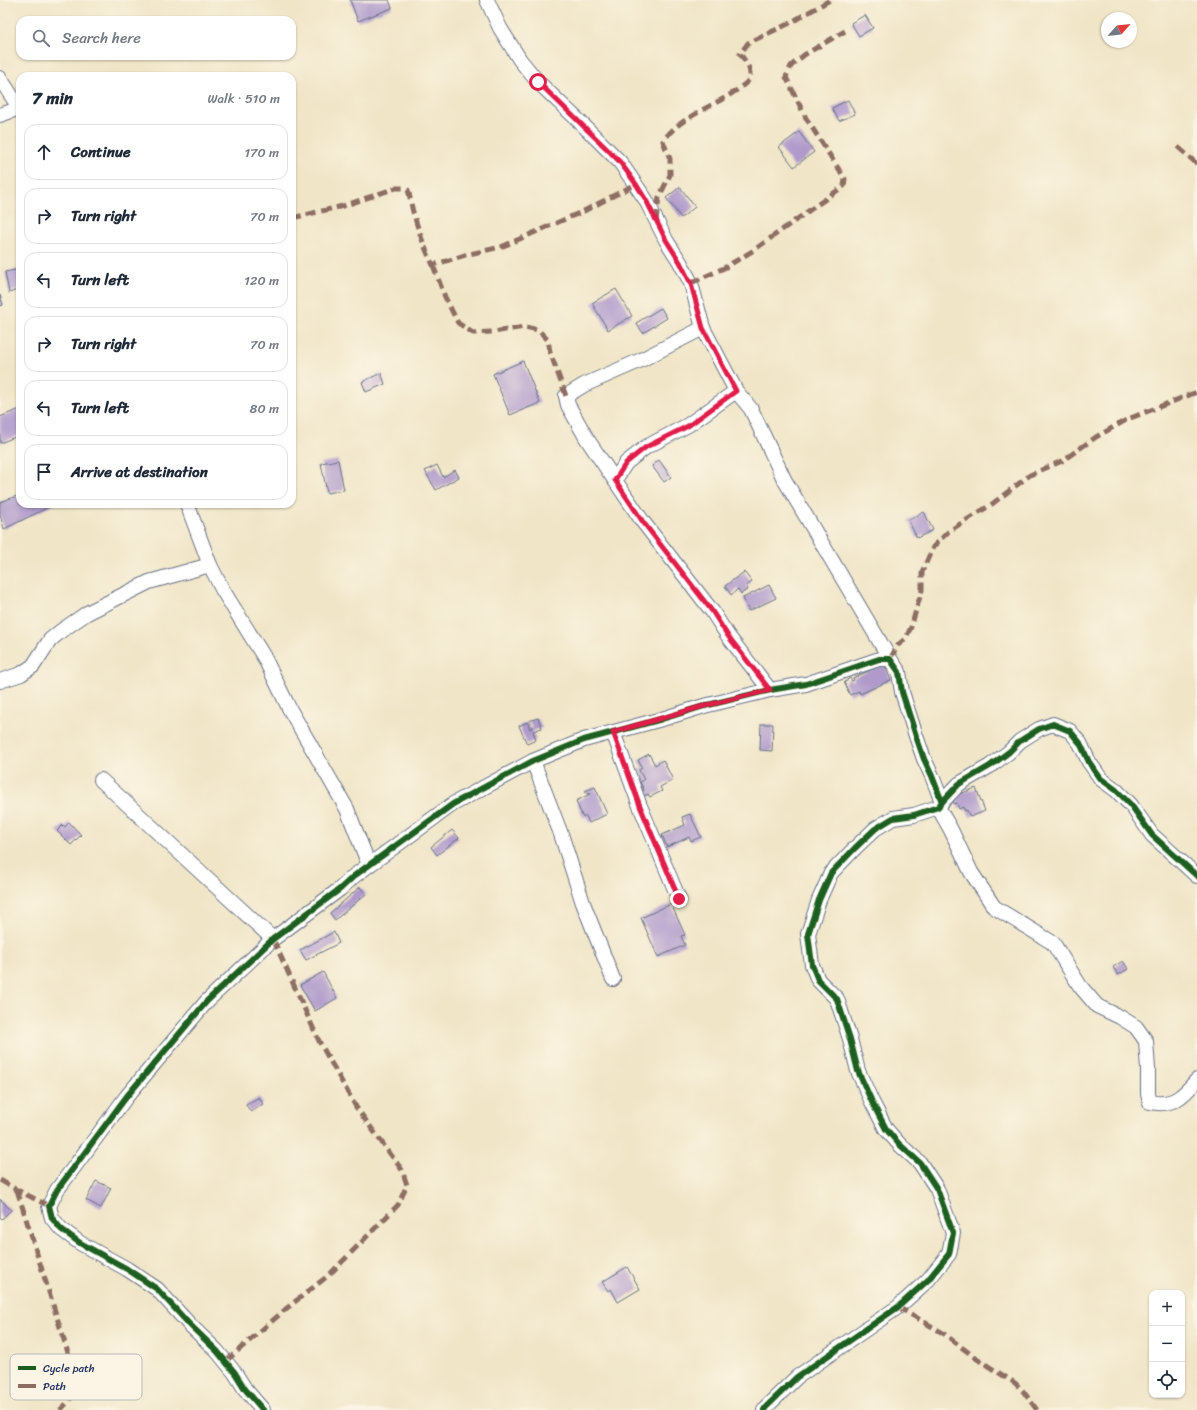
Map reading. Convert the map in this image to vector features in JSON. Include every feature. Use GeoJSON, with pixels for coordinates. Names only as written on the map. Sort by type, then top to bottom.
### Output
{"type":"FeatureCollection","features":[{"type":"Feature","properties":{"kind":"street"},"geometry":{"type":"LineString","coordinates":[[487,0],[500,28],[520,60],[538,82],[620,162],[646,200],[666,240],[680,262],[691,284],[703,328],[736,391],[751,409],[784,479],[899,672],[902,692],[940,805],[971,872],[994,907],[1053,943],[1080,986],[1097,1006],[1120,1017],[1136,1027],[1146,1041],[1148,1094],[1150,1102],[1161,1104],[1174,1100],[1186,1092],[1197,1080]]}},
{"type":"Feature","properties":{"kind":"street"},"geometry":{"type":"LineString","coordinates":[[0,78],[16,102]]}},
{"type":"Feature","properties":{"kind":"street"},"geometry":{"type":"LineString","coordinates":[[0,115],[16,109]]}},
{"type":"Feature","properties":{"kind":"street"},"geometry":{"type":"LineString","coordinates":[[703,328],[639,361],[584,385],[566,396],[568,405],[587,439],[643,522],[712,611],[728,636],[770,690]]}},
{"type":"Feature","properties":{"kind":"street"},"geometry":{"type":"LineString","coordinates":[[615,480],[626,463],[646,447],[688,426],[736,391]]}},
{"type":"Feature","properties":{"kind":"street"},"geometry":{"type":"LineString","coordinates":[[189,508],[210,565],[222,589],[264,657],[289,708],[347,809],[369,865]]}},
{"type":"Feature","properties":{"kind":"street"},"geometry":{"type":"LineString","coordinates":[[0,681],[21,674],[33,666],[50,640],[61,630],[87,613],[149,582],[210,565]]}},
{"type":"Feature","properties":{"kind":"street"},"geometry":{"type":"LineString","coordinates":[[264,1410],[245,1389],[235,1373],[217,1351],[190,1325],[158,1289],[127,1269],[80,1243],[61,1229],[52,1218],[49,1206],[57,1190],[132,1090],[207,1001],[273,939],[340,889],[354,876],[453,804],[533,761],[584,740],[704,706],[770,690],[806,684],[879,659],[890,659]]}},
{"type":"Feature","properties":{"kind":"street"},"geometry":{"type":"LineString","coordinates":[[764,1410],[797,1377],[898,1307],[928,1280],[949,1254],[953,1233],[937,1188],[920,1163],[886,1128],[872,1102],[858,1071],[846,1024],[837,999],[818,980],[812,965],[808,934],[819,900],[831,873],[875,829],[893,818],[914,815],[940,805],[959,784],[990,766],[1009,752],[1020,740],[1039,729],[1053,724],[1070,731],[1080,743],[1089,762],[1101,779],[1116,790],[1131,805],[1152,835],[1197,876]]}},
{"type":"Feature","properties":{"kind":"street"},"geometry":{"type":"LineString","coordinates":[[613,732],[640,806],[679,899]]}},
{"type":"Feature","properties":{"kind":"street"},"geometry":{"type":"LineString","coordinates":[[533,761],[561,834],[583,903],[612,979]]}},
{"type":"Feature","properties":{"kind":"street"},"geometry":{"type":"LineString","coordinates":[[100,780],[273,939]]}},
{"type":"Feature","properties":{"kind":"building"},"geometry":{"type":"Polygon","coordinates":[[[350,0],[389,0],[392,8],[358,21],[350,0]]]}},
{"type":"Feature","properties":{"kind":"building"},"geometry":{"type":"Polygon","coordinates":[[[865,15],[873,28],[859,36],[851,23],[865,15]]]}},
{"type":"Feature","properties":{"kind":"building"},"geometry":{"type":"Polygon","coordinates":[[[848,100],[855,114],[839,121],[832,108],[848,100]]]}},
{"type":"Feature","properties":{"kind":"building"},"geometry":{"type":"Polygon","coordinates":[[[799,132],[814,152],[794,167],[779,147],[799,132]]]}},
{"type":"Feature","properties":{"kind":"building"},"geometry":{"type":"Polygon","coordinates":[[[680,187],[695,207],[681,218],[666,198],[680,187]]]}},
{"type":"Feature","properties":{"kind":"building"},"geometry":{"type":"Polygon","coordinates":[[[16,270],[16,290],[9,293],[5,272],[16,270]]]}},
{"type":"Feature","properties":{"kind":"building"},"geometry":{"type":"Polygon","coordinates":[[[616,289],[632,316],[608,330],[592,303],[616,289]]]}},
{"type":"Feature","properties":{"kind":"building"},"geometry":{"type":"Polygon","coordinates":[[[0,295],[3,305],[0,306],[0,295]]]}},
{"type":"Feature","properties":{"kind":"building"},"geometry":{"type":"Polygon","coordinates":[[[661,308],[667,318],[643,333],[636,323],[661,308]]]}},
{"type":"Feature","properties":{"kind":"building"},"geometry":{"type":"Polygon","coordinates":[[[523,361],[540,403],[510,415],[493,374],[523,361]]]}},
{"type":"Feature","properties":{"kind":"building"},"geometry":{"type":"Polygon","coordinates":[[[381,373],[385,384],[366,392],[362,382],[381,373]]]}},
{"type":"Feature","properties":{"kind":"building"},"geometry":{"type":"Polygon","coordinates":[[[16,411],[16,437],[0,443],[0,417],[16,411]]]}},
{"type":"Feature","properties":{"kind":"building"},"geometry":{"type":"Polygon","coordinates":[[[338,460],[344,490],[327,493],[321,463],[338,460]]]}},
{"type":"Feature","properties":{"kind":"building"},"geometry":{"type":"Polygon","coordinates":[[[659,460],[671,477],[664,482],[652,466],[659,460]]]}},
{"type":"Feature","properties":{"kind":"building"},"geometry":{"type":"Polygon","coordinates":[[[437,465],[443,477],[455,470],[459,477],[436,490],[425,471],[437,465]]]}},
{"type":"Feature","properties":{"kind":"building"},"geometry":{"type":"Polygon","coordinates":[[[16,496],[16,508],[47,508],[4,529],[0,515],[0,502],[16,496]]]}},
{"type":"Feature","properties":{"kind":"building"},"geometry":{"type":"Polygon","coordinates":[[[924,512],[933,530],[917,538],[908,520],[924,512]]]}},
{"type":"Feature","properties":{"kind":"building"},"geometry":{"type":"Polygon","coordinates":[[[744,572],[752,582],[746,586],[748,589],[741,594],[738,589],[731,595],[725,586],[744,572]]]}},
{"type":"Feature","properties":{"kind":"building"},"geometry":{"type":"Polygon","coordinates":[[[769,585],[776,598],[749,611],[743,598],[769,585]]]}},
{"type":"Feature","properties":{"kind":"building"},"geometry":{"type":"Polygon","coordinates":[[[884,664],[891,680],[860,694],[859,691],[850,695],[844,682],[850,678],[852,681],[854,680],[853,678],[884,664]]]}},
{"type":"Feature","properties":{"kind":"building"},"geometry":{"type":"Polygon","coordinates":[[[538,718],[542,728],[533,731],[536,740],[527,744],[519,726],[527,722],[530,729],[532,728],[529,721],[538,718]]]}},
{"type":"Feature","properties":{"kind":"building"},"geometry":{"type":"Polygon","coordinates":[[[761,724],[773,724],[772,751],[760,750],[761,724]]]}},
{"type":"Feature","properties":{"kind":"building"},"geometry":{"type":"Polygon","coordinates":[[[649,754],[655,765],[663,760],[673,780],[660,787],[662,791],[650,797],[648,794],[644,796],[642,792],[644,790],[640,782],[644,780],[639,770],[642,768],[638,760],[649,754]]]}},
{"type":"Feature","properties":{"kind":"building"},"geometry":{"type":"Polygon","coordinates":[[[595,787],[607,814],[589,823],[586,816],[583,818],[576,801],[590,794],[587,794],[585,791],[595,787]]]}},
{"type":"Feature","properties":{"kind":"building"},"geometry":{"type":"Polygon","coordinates":[[[976,788],[985,811],[970,817],[967,810],[965,811],[963,807],[959,809],[957,803],[954,804],[951,797],[976,788]]]}},
{"type":"Feature","properties":{"kind":"building"},"geometry":{"type":"Polygon","coordinates":[[[690,814],[701,837],[691,841],[689,837],[667,847],[662,835],[685,825],[682,817],[690,814]]]}},
{"type":"Feature","properties":{"kind":"building"},"geometry":{"type":"Polygon","coordinates":[[[69,822],[81,835],[71,845],[57,831],[63,825],[65,827],[69,822]]]}},
{"type":"Feature","properties":{"kind":"building"},"geometry":{"type":"Polygon","coordinates":[[[452,830],[459,838],[437,855],[431,847],[452,830]]]}},
{"type":"Feature","properties":{"kind":"building"},"geometry":{"type":"Polygon","coordinates":[[[360,887],[366,894],[335,920],[330,913],[360,887]]]}},
{"type":"Feature","properties":{"kind":"building"},"geometry":{"type":"Polygon","coordinates":[[[671,904],[685,935],[681,936],[685,945],[658,957],[641,918],[671,904]]]}},
{"type":"Feature","properties":{"kind":"building"},"geometry":{"type":"Polygon","coordinates":[[[334,932],[339,943],[306,960],[300,950],[334,932]]]}},
{"type":"Feature","properties":{"kind":"building"},"geometry":{"type":"Polygon","coordinates":[[[1123,961],[1128,969],[1118,975],[1113,967],[1123,961]]]}},
{"type":"Feature","properties":{"kind":"building"},"geometry":{"type":"Polygon","coordinates":[[[323,972],[337,998],[315,1011],[300,985],[323,972]]]}},
{"type":"Feature","properties":{"kind":"building"},"geometry":{"type":"Polygon","coordinates":[[[259,1097],[263,1104],[251,1112],[246,1105],[259,1097]]]}},
{"type":"Feature","properties":{"kind":"building"},"geometry":{"type":"Polygon","coordinates":[[[96,1181],[111,1188],[101,1208],[86,1200],[96,1181]]]}},
{"type":"Feature","properties":{"kind":"building"},"geometry":{"type":"Polygon","coordinates":[[[0,1199],[11,1210],[2,1219],[0,1217],[0,1199]]]}},
{"type":"Feature","properties":{"kind":"building"},"geometry":{"type":"Polygon","coordinates":[[[627,1267],[640,1289],[618,1302],[611,1289],[608,1291],[602,1282],[627,1267]]]}},
{"type":"Feature","properties":{"kind":"marked path"},"geometry":{"type":"LineString","coordinates":[[656,221],[659,197],[670,175],[670,159],[663,141],[671,131],[693,115],[729,95],[750,79],[748,66],[740,54],[748,43],[788,24],[830,0]]}},
{"type":"Feature","properties":{"kind":"marked path"},"geometry":{"type":"LineString","coordinates":[[691,283],[724,268],[754,250],[844,186],[845,179],[806,118],[786,77],[791,66],[804,55],[845,31]]}},
{"type":"Feature","properties":{"kind":"marked path"},"geometry":{"type":"LineString","coordinates":[[1178,147],[1197,164]]}},
{"type":"Feature","properties":{"kind":"marked path"},"geometry":{"type":"LineString","coordinates":[[296,217],[343,206],[396,188],[403,188],[408,190],[418,228],[433,265],[465,255],[501,247],[584,211],[636,184]]}},
{"type":"Feature","properties":{"kind":"marked path"},"geometry":{"type":"LineString","coordinates":[[433,265],[445,297],[458,323],[473,333],[493,332],[525,327],[538,330],[548,340],[550,352],[566,396]]}},
{"type":"Feature","properties":{"kind":"marked path"},"geometry":{"type":"LineString","coordinates":[[890,659],[898,645],[906,638],[911,627],[922,590],[922,572],[933,547],[949,531],[992,504],[1030,475],[1062,461],[1096,437],[1128,419],[1197,392]]}},
{"type":"Feature","properties":{"kind":"marked path"},"geometry":{"type":"LineString","coordinates":[[226,1361],[287,1308],[329,1275],[398,1205],[407,1185],[402,1170],[356,1107],[319,1041],[273,939]]}},
{"type":"Feature","properties":{"kind":"marked path"},"geometry":{"type":"LineString","coordinates":[[0,1180],[49,1206]]}},
{"type":"Feature","properties":{"kind":"marked path"},"geometry":{"type":"LineString","coordinates":[[17,1190],[68,1354]]}},
{"type":"Feature","properties":{"kind":"marked path"},"geometry":{"type":"LineString","coordinates":[[898,1307],[943,1333],[977,1359],[1015,1383],[1037,1410]]}},
{"type":"Feature","properties":{"kind":"marked path"},"geometry":{"type":"LineString","coordinates":[[60,1410],[69,1400]]}},
{"type":"Feature","properties":{"kind":"cycle path"},"geometry":{"type":"LineString","coordinates":[[263,1410],[245,1389],[235,1373],[217,1351],[190,1325],[157,1289],[127,1269],[80,1243],[61,1229],[52,1218],[49,1206],[57,1190],[127,1096],[207,1001],[273,939],[340,889],[354,876],[453,804],[533,761],[584,740],[704,706],[770,690],[806,684],[879,659],[890,659],[899,672],[902,692],[916,736],[942,802]]}},
{"type":"Feature","properties":{"kind":"cycle path"},"geometry":{"type":"LineString","coordinates":[[764,1410],[797,1377],[898,1307],[928,1280],[949,1254],[953,1233],[937,1189],[920,1163],[899,1144],[886,1129],[858,1071],[850,1039],[837,999],[818,980],[812,965],[808,934],[819,900],[831,873],[875,829],[893,818],[914,815],[938,807],[959,784],[990,766],[1009,752],[1020,741],[1039,729],[1053,724],[1070,731],[1080,743],[1089,762],[1101,779],[1116,790],[1131,805],[1152,835],[1197,876]]}},
{"type":"Feature","properties":{"kind":"route"},"geometry":{"type":"LineString","coordinates":[[538,82],[620,162],[636,184],[691,284],[703,328],[736,391],[688,426],[646,447],[626,463],[615,480],[643,522],[712,611],[728,636],[770,690],[704,706],[613,732],[640,806],[679,899]]}}]}
